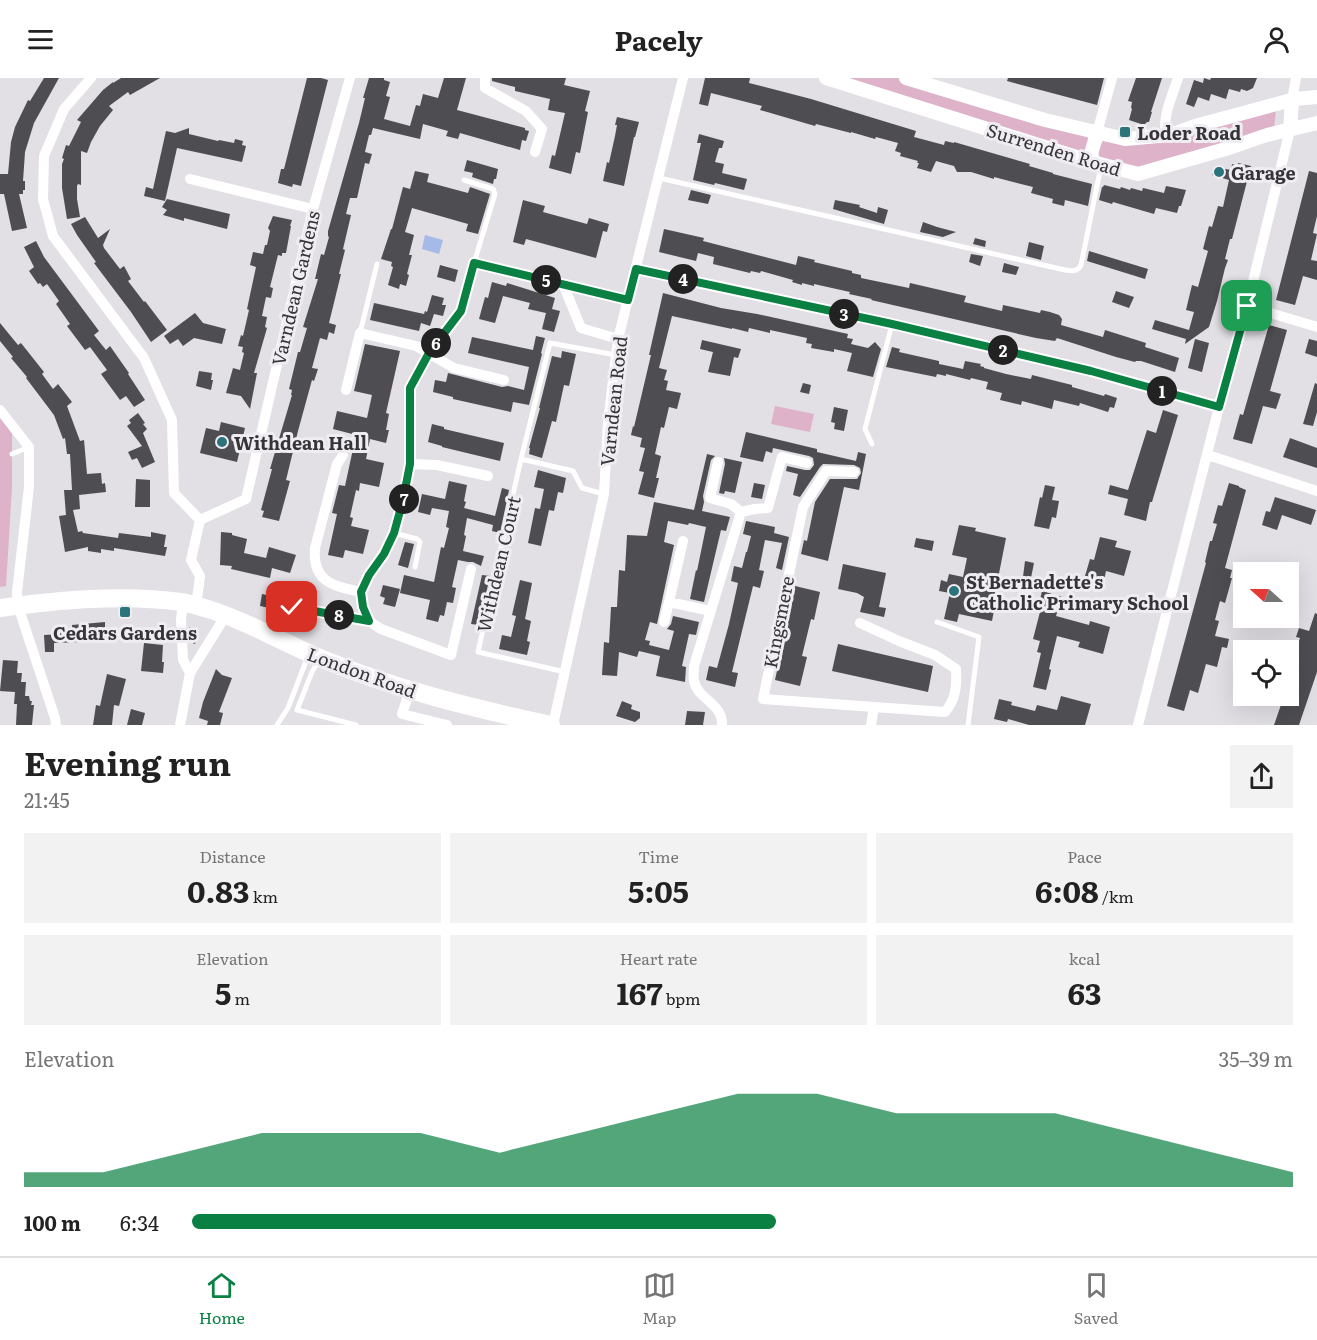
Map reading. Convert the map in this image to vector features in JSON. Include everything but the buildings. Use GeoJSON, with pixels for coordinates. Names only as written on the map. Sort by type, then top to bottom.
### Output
{"type":"FeatureCollection","features":[{"type":"Feature","properties":{"kind":"highway","name":"London Road"},"geometry":{"type":"LineString","coordinates":[[9,607],[124,599],[189,604],[226,615],[315,656],[410,690],[474,708],[552,725]]}},
{"type":"Feature","properties":{"kind":"street"},"geometry":{"type":"LineString","coordinates":[[91,78],[64,109],[44,156],[43,199],[53,236],[144,358],[172,420],[174,493],[200,520],[191,560],[200,576],[180,620],[183,660],[190,673]]}},
{"type":"Feature","properties":{"kind":"street","name":"Varndean Gardens"},"geometry":{"type":"LineString","coordinates":[[200,520],[246,499],[314,209],[350,78]]}},
{"type":"Feature","properties":{"kind":"street"},"geometry":{"type":"LineString","coordinates":[[485,78],[485,88],[526,111],[542,129],[535,152]]}},
{"type":"Feature","properties":{"kind":"street","name":"Varndean Road"},"geometry":{"type":"LineString","coordinates":[[552,725],[566,672],[604,494],[608,422],[618,339],[683,78]]}},
{"type":"Feature","properties":{"kind":"street","name":"Surrenden Road"},"geometry":{"type":"LineString","coordinates":[[826,78],[1095,163],[1138,174],[1267,135],[1317,123]]}},
{"type":"Feature","properties":{"kind":"street","name":"Surrenden Road"},"geometry":{"type":"LineString","coordinates":[[906,78],[1045,120],[1125,139],[1166,136],[1293,100],[1317,97]]}},
{"type":"Feature","properties":{"kind":"street"},"geometry":{"type":"LineString","coordinates":[[1095,163],[1097,133],[1112,78]]}},
{"type":"Feature","properties":{"kind":"street"},"geometry":{"type":"LineString","coordinates":[[1166,136],[1165,118],[1178,78]]}},
{"type":"Feature","properties":{"kind":"street"},"geometry":{"type":"LineString","coordinates":[[1138,725],[1247,306],[1290,130],[1296,78]]}},
{"type":"Feature","properties":{"kind":"street"},"geometry":{"type":"LineString","coordinates":[[919,108],[927,85]]}},
{"type":"Feature","properties":{"kind":"street"},"geometry":{"type":"LineString","coordinates":[[190,179],[314,209]]}},
{"type":"Feature","properties":{"kind":"street"},"geometry":{"type":"LineString","coordinates":[[369,621],[363,607],[361,592],[394,533],[410,464],[410,388],[429,353],[461,311],[474,263],[628,300]]}},
{"type":"Feature","properties":{"kind":"street"},"geometry":{"type":"LineString","coordinates":[[636,269],[892,324],[1091,371],[1219,407]]}},
{"type":"Feature","properties":{"kind":"street"},"geometry":{"type":"LineString","coordinates":[[563,284],[581,328],[618,339]]}},
{"type":"Feature","properties":{"kind":"street"},"geometry":{"type":"LineString","coordinates":[[1247,306],[1317,327]]}},
{"type":"Feature","properties":{"kind":"street"},"geometry":{"type":"LineString","coordinates":[[346,390],[360,333],[417,346],[454,368],[504,380]]}},
{"type":"Feature","properties":{"kind":"street"},"geometry":{"type":"LineString","coordinates":[[0,410],[29,447],[28,487],[16,592],[9,607],[56,725]]}},
{"type":"Feature","properties":{"kind":"street"},"geometry":{"type":"LineString","coordinates":[[343,455],[337,464],[314,558],[320,575],[328,583],[339,588],[361,592]]}},
{"type":"Feature","properties":{"kind":"street"},"geometry":{"type":"LineString","coordinates":[[1208,455],[1317,491]]}},
{"type":"Feature","properties":{"kind":"street"},"geometry":{"type":"LineString","coordinates":[[741,512],[768,508],[782,457],[807,464]]}},
{"type":"Feature","properties":{"kind":"street"},"geometry":{"type":"LineString","coordinates":[[718,462],[710,498],[731,504],[741,512]]}},
{"type":"Feature","properties":{"kind":"street"},"geometry":{"type":"LineString","coordinates":[[410,464],[437,465],[488,476]]}},
{"type":"Feature","properties":{"kind":"street","name":"Kingsmere"},"geometry":{"type":"LineString","coordinates":[[854,472],[826,471],[803,507],[763,699],[945,712],[952,703],[957,683],[956,669],[935,655],[860,622]]}},
{"type":"Feature","properties":{"kind":"street"},"geometry":{"type":"LineString","coordinates":[[722,725],[723,717],[716,706],[694,682],[694,666],[741,512]]}},
{"type":"Feature","properties":{"kind":"street"},"geometry":{"type":"LineString","coordinates":[[664,622],[683,541]]}},
{"type":"Feature","properties":{"kind":"street"},"geometry":{"type":"LineString","coordinates":[[292,607],[369,621],[381,629],[451,655],[471,568]]}},
{"type":"Feature","properties":{"kind":"street"},"geometry":{"type":"LineString","coordinates":[[669,602],[711,611]]}},
{"type":"Feature","properties":{"kind":"street"},"geometry":{"type":"LineString","coordinates":[[180,725],[190,673],[226,615]]}},
{"type":"Feature","properties":{"kind":"street"},"geometry":{"type":"LineString","coordinates":[[410,690],[402,714],[442,724]]}},
{"type":"Feature","properties":{"kind":"street"},"geometry":{"type":"LineString","coordinates":[[871,725],[874,707]]}},
{"type":"Feature","properties":{"kind":"lane"},"geometry":{"type":"LineString","coordinates":[[659,178],[1076,271],[1081,265],[1095,163]]}},
{"type":"Feature","properties":{"kind":"lane"},"geometry":{"type":"LineString","coordinates":[[464,180],[493,189],[495,194],[474,263]]}},
{"type":"Feature","properties":{"kind":"lane"},"geometry":{"type":"LineString","coordinates":[[360,333],[377,264]]}},
{"type":"Feature","properties":{"kind":"lane"},"geometry":{"type":"LineString","coordinates":[[872,444],[865,429],[892,324]]}},
{"type":"Feature","properties":{"kind":"lane","name":"Withdean Court"},"geometry":{"type":"LineString","coordinates":[[566,672],[478,652],[550,343],[617,355]]}},
{"type":"Feature","properties":{"kind":"lane"},"geometry":{"type":"LineString","coordinates":[[12,454],[29,447]]}},
{"type":"Feature","properties":{"kind":"lane"},"geometry":{"type":"LineString","coordinates":[[522,459],[573,471],[582,488],[604,494]]}},
{"type":"Feature","properties":{"kind":"lane"},"geometry":{"type":"LineString","coordinates":[[394,533],[417,539],[420,542],[415,567]]}},
{"type":"Feature","properties":{"kind":"lane"},"geometry":{"type":"LineString","coordinates":[[937,622],[979,637],[968,725]]}},
{"type":"Feature","properties":{"kind":"lane"},"geometry":{"type":"LineString","coordinates":[[277,725],[315,656]]}},
{"type":"Feature","properties":{"kind":"lane"},"geometry":{"type":"LineString","coordinates":[[315,656],[312,672],[297,710],[356,725]]}},
{"type":"Feature","properties":{"kind":"shaded area"},"geometry":{"type":"Polygon","coordinates":[[[846,78],[897,78],[1086,136],[1090,140],[1085,153],[846,78]]]}},
{"type":"Feature","properties":{"kind":"shaded area"},"geometry":{"type":"Polygon","coordinates":[[[1276,110],[1274,128],[1140,167],[1107,161],[1100,157],[1098,151],[1103,141],[1128,144],[1276,110]]]}},
{"type":"Feature","properties":{"kind":"shaded area"},"geometry":{"type":"Polygon","coordinates":[[[775,406],[814,414],[810,432],[771,424],[775,406]]]}},
{"type":"Feature","properties":{"kind":"shaded area"},"geometry":{"type":"Polygon","coordinates":[[[0,415],[12,434],[12,487],[6,586],[0,587],[0,415]]]}},
{"type":"Feature","properties":{"kind":"water"},"geometry":{"type":"Polygon","coordinates":[[[425,235],[443,240],[439,254],[422,249],[425,235]]]}},
{"type":"Feature","properties":{"kind":"place","name":"Loder Road"},"geometry":{"type":"Point","coordinates":[1125,132]}},
{"type":"Feature","properties":{"kind":"place","name":"Garage"},"geometry":{"type":"Point","coordinates":[1219,172]}},
{"type":"Feature","properties":{"kind":"place","name":"Withdean Hall"},"geometry":{"type":"Point","coordinates":[222,442]}},
{"type":"Feature","properties":{"kind":"place","name":"St Bernadette's Catholic Primary School"},"geometry":{"type":"Point","coordinates":[954,591]}},
{"type":"Feature","properties":{"kind":"place","name":"Cedars Gardens"},"geometry":{"type":"Point","coordinates":[125,612]}},
{"type":"Feature","properties":{"kind":"route"},"geometry":{"type":"LineString","coordinates":[[292,607],[369,621],[363,607],[361,592],[394,533],[410,464],[410,388],[429,353],[461,311],[474,263],[628,300],[636,269],[892,324],[1091,371],[1219,407],[1247,306]]}}]}
